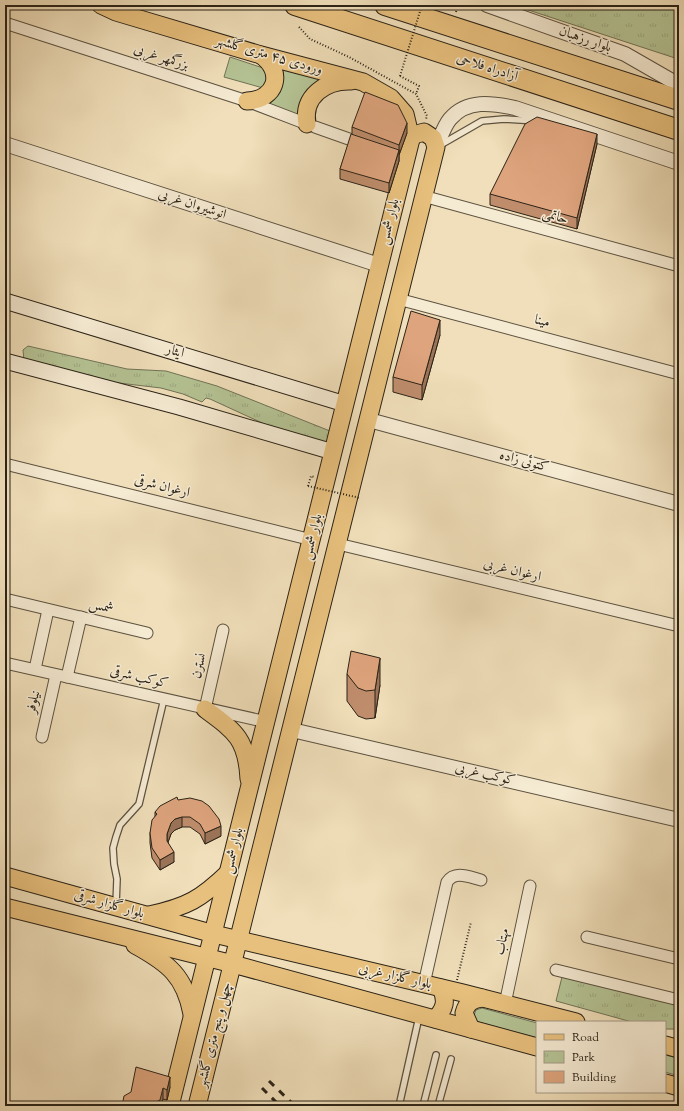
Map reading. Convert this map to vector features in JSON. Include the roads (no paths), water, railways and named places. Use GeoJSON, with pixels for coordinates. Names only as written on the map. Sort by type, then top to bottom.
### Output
{"type":"FeatureCollection","features":[{"type":"Feature","properties":{"kind":"highway","name":"آزادراه فلاحی"},"geometry":{"type":"LineString","coordinates":[[295,5],[679,130]]}},
{"type":"Feature","properties":{"kind":"highway","name":"آزادراه فلاحی"},"geometry":{"type":"LineString","coordinates":[[385,5],[679,100]]}},
{"type":"Feature","properties":{"kind":"main road","name":"ورودی ۴۵ متری گلشهر"},"geometry":{"type":"LineString","coordinates":[[101,5],[116,12],[261,55],[363,82],[390,98],[405,114],[411,139]]}},
{"type":"Feature","properties":{"kind":"main road"},"geometry":{"type":"LineString","coordinates":[[247,101],[258,100],[266,96],[272,88],[275,79],[274,69],[269,60],[261,55]]}},
{"type":"Feature","properties":{"kind":"main road"},"geometry":{"type":"LineString","coordinates":[[311,125],[306,116],[308,105],[315,92],[333,82],[363,82]]}},
{"type":"Feature","properties":{"kind":"main road"},"geometry":{"type":"LineString","coordinates":[[411,139],[414,135],[424,132],[433,138],[436,147]]}},
{"type":"Feature","properties":{"kind":"main road","name":"بلوار شمس"},"geometry":{"type":"LineString","coordinates":[[208,958],[378,270],[402,159],[411,139]]}},
{"type":"Feature","properties":{"kind":"main road","name":"بلوار شمس"},"geometry":{"type":"LineString","coordinates":[[233,964],[436,147]]}},
{"type":"Feature","properties":{"kind":"main road","name":"ایثار"},"geometry":{"type":"LineString","coordinates":[[5,301],[345,404]]}},
{"type":"Feature","properties":{"kind":"main road"},"geometry":{"type":"LineString","coordinates":[[5,361],[179,407],[333,452]]}},
{"type":"Feature","properties":{"kind":"main road"},"geometry":{"type":"LineString","coordinates":[[205,709],[231,728],[238,736],[244,750],[250,789]]}},
{"type":"Feature","properties":{"kind":"main road"},"geometry":{"type":"LineString","coordinates":[[146,916],[174,910],[193,902],[210,891],[229,872]]}},
{"type":"Feature","properties":{"kind":"main road","name":"بلوار گلزار شرقی"},"geometry":{"type":"LineString","coordinates":[[5,876],[214,934]]}},
{"type":"Feature","properties":{"kind":"main road"},"geometry":{"type":"LineString","coordinates":[[5,891],[10,885],[26,882]]}},
{"type":"Feature","properties":{"kind":"main road"},"geometry":{"type":"LineString","coordinates":[[5,898],[11,909]]}},
{"type":"Feature","properties":{"kind":"main road","name":"بلوار گلزار شرقی"},"geometry":{"type":"LineString","coordinates":[[11,909],[208,958]]}},
{"type":"Feature","properties":{"kind":"main road"},"geometry":{"type":"LineString","coordinates":[[114,934],[158,958],[172,970],[182,981],[188,994],[193,1018]]}},
{"type":"Feature","properties":{"kind":"main road","name":"بلوار گلزار غربی"},"geometry":{"type":"LineString","coordinates":[[214,934],[448,989],[572,1021]]}},
{"type":"Feature","properties":{"kind":"main road"},"geometry":{"type":"LineString","coordinates":[[170,1106],[208,958]]}},
{"type":"Feature","properties":{"kind":"main road","name":"بلوار گلزار غربی"},"geometry":{"type":"LineString","coordinates":[[208,958],[536,1047]]}},
{"type":"Feature","properties":{"kind":"main road","name":"چهل و پنج متری گلشهر"},"geometry":{"type":"LineString","coordinates":[[197,1106],[233,964]]}},
{"type":"Feature","properties":{"kind":"main road"},"geometry":{"type":"LineString","coordinates":[[427,1017],[444,1006],[448,989]]}},
{"type":"Feature","properties":{"kind":"main road"},"geometry":{"type":"LineString","coordinates":[[471,1029],[464,1013],[470,1001],[482,998]]}},
{"type":"Feature","properties":{"kind":"main road"},"geometry":{"type":"LineString","coordinates":[[666,1045],[679,1049]]}},
{"type":"Feature","properties":{"kind":"main road"},"geometry":{"type":"LineString","coordinates":[[666,1083],[679,1087]]}},
{"type":"Feature","properties":{"kind":"street","name":"بلوار رزهبان"},"geometry":{"type":"LineString","coordinates":[[487,5],[625,54],[679,85]]}},
{"type":"Feature","properties":{"kind":"street","name":"بزرگمهر غربی"},"geometry":{"type":"LineString","coordinates":[[5,23],[247,101],[370,147]]}},
{"type":"Feature","properties":{"kind":"street"},"geometry":{"type":"LineString","coordinates":[[436,147],[449,119],[461,110],[475,104],[491,103],[514,108],[552,122],[679,163]]}},
{"type":"Feature","properties":{"kind":"street","name":"انوشیروان غربی"},"geometry":{"type":"LineString","coordinates":[[5,144],[378,270]]}},
{"type":"Feature","properties":{"kind":"street","name":"انوشیروان غربی"},"geometry":{"type":"LineString","coordinates":[[5,154],[362,264]]}},
{"type":"Feature","properties":{"kind":"street","name":"حاتمی"},"geometry":{"type":"LineString","coordinates":[[423,196],[544,227],[679,266]]}},
{"type":"Feature","properties":{"kind":"street","name":"مینا"},"geometry":{"type":"LineString","coordinates":[[398,299],[679,374]]}},
{"type":"Feature","properties":{"kind":"street","name":"کتوئی زاده"},"geometry":{"type":"LineString","coordinates":[[369,420],[679,504]]}},
{"type":"Feature","properties":{"kind":"street","name":"ارغوان شرقی"},"geometry":{"type":"LineString","coordinates":[[5,464],[312,540]]}},
{"type":"Feature","properties":{"kind":"street","name":"ارغوان غربی"},"geometry":{"type":"LineString","coordinates":[[338,544],[679,626]]}},
{"type":"Feature","properties":{"kind":"street","name":"شمس"},"geometry":{"type":"LineString","coordinates":[[5,599],[147,633]]}},
{"type":"Feature","properties":{"kind":"street"},"geometry":{"type":"LineString","coordinates":[[35,669],[48,610]]}},
{"type":"Feature","properties":{"kind":"street","name":"نیلوفر"},"geometry":{"type":"LineString","coordinates":[[42,737],[81,618]]}},
{"type":"Feature","properties":{"kind":"street","name":"نسترن"},"geometry":{"type":"LineString","coordinates":[[205,709],[223,630]]}},
{"type":"Feature","properties":{"kind":"street","name":"کوکب شرقی"},"geometry":{"type":"LineString","coordinates":[[5,663],[266,722]]}},
{"type":"Feature","properties":{"kind":"street","name":"کوکب غربی"},"geometry":{"type":"LineString","coordinates":[[292,730],[679,820]]}},
{"type":"Feature","properties":{"kind":"street"},"geometry":{"type":"LineString","coordinates":[[424,984],[447,882],[450,876],[455,874],[481,880]]}},
{"type":"Feature","properties":{"kind":"street","name":"مهتاب"},"geometry":{"type":"LineString","coordinates":[[505,1004],[530,886]]}},
{"type":"Feature","properties":{"kind":"street"},"geometry":{"type":"LineString","coordinates":[[587,937],[679,959]]}},
{"type":"Feature","properties":{"kind":"street"},"geometry":{"type":"LineString","coordinates":[[556,970],[679,1000]]}},
{"type":"Feature","properties":{"kind":"lane"},"geometry":{"type":"LineString","coordinates":[[436,147],[482,121],[504,119],[552,122]]}},
{"type":"Feature","properties":{"kind":"lane"},"geometry":{"type":"LineString","coordinates":[[116,907],[117,879],[113,848],[120,825],[139,804],[164,699]]}},
{"type":"Feature","properties":{"kind":"lane"},"geometry":{"type":"LineString","coordinates":[[399,1106],[427,1017]]}},
{"type":"Feature","properties":{"kind":"lane"},"geometry":{"type":"LineString","coordinates":[[423,1106],[436,1055]]}},
{"type":"Feature","properties":{"kind":"lane"},"geometry":{"type":"LineString","coordinates":[[438,1106],[452,1059]]}},
{"type":"Feature","properties":{"kind":"railway"},"geometry":{"type":"LineString","coordinates":[[269,1081],[295,1106]]}},
{"type":"Feature","properties":{"kind":"railway"},"geometry":{"type":"LineString","coordinates":[[262,1088],[280,1106]]}}]}
